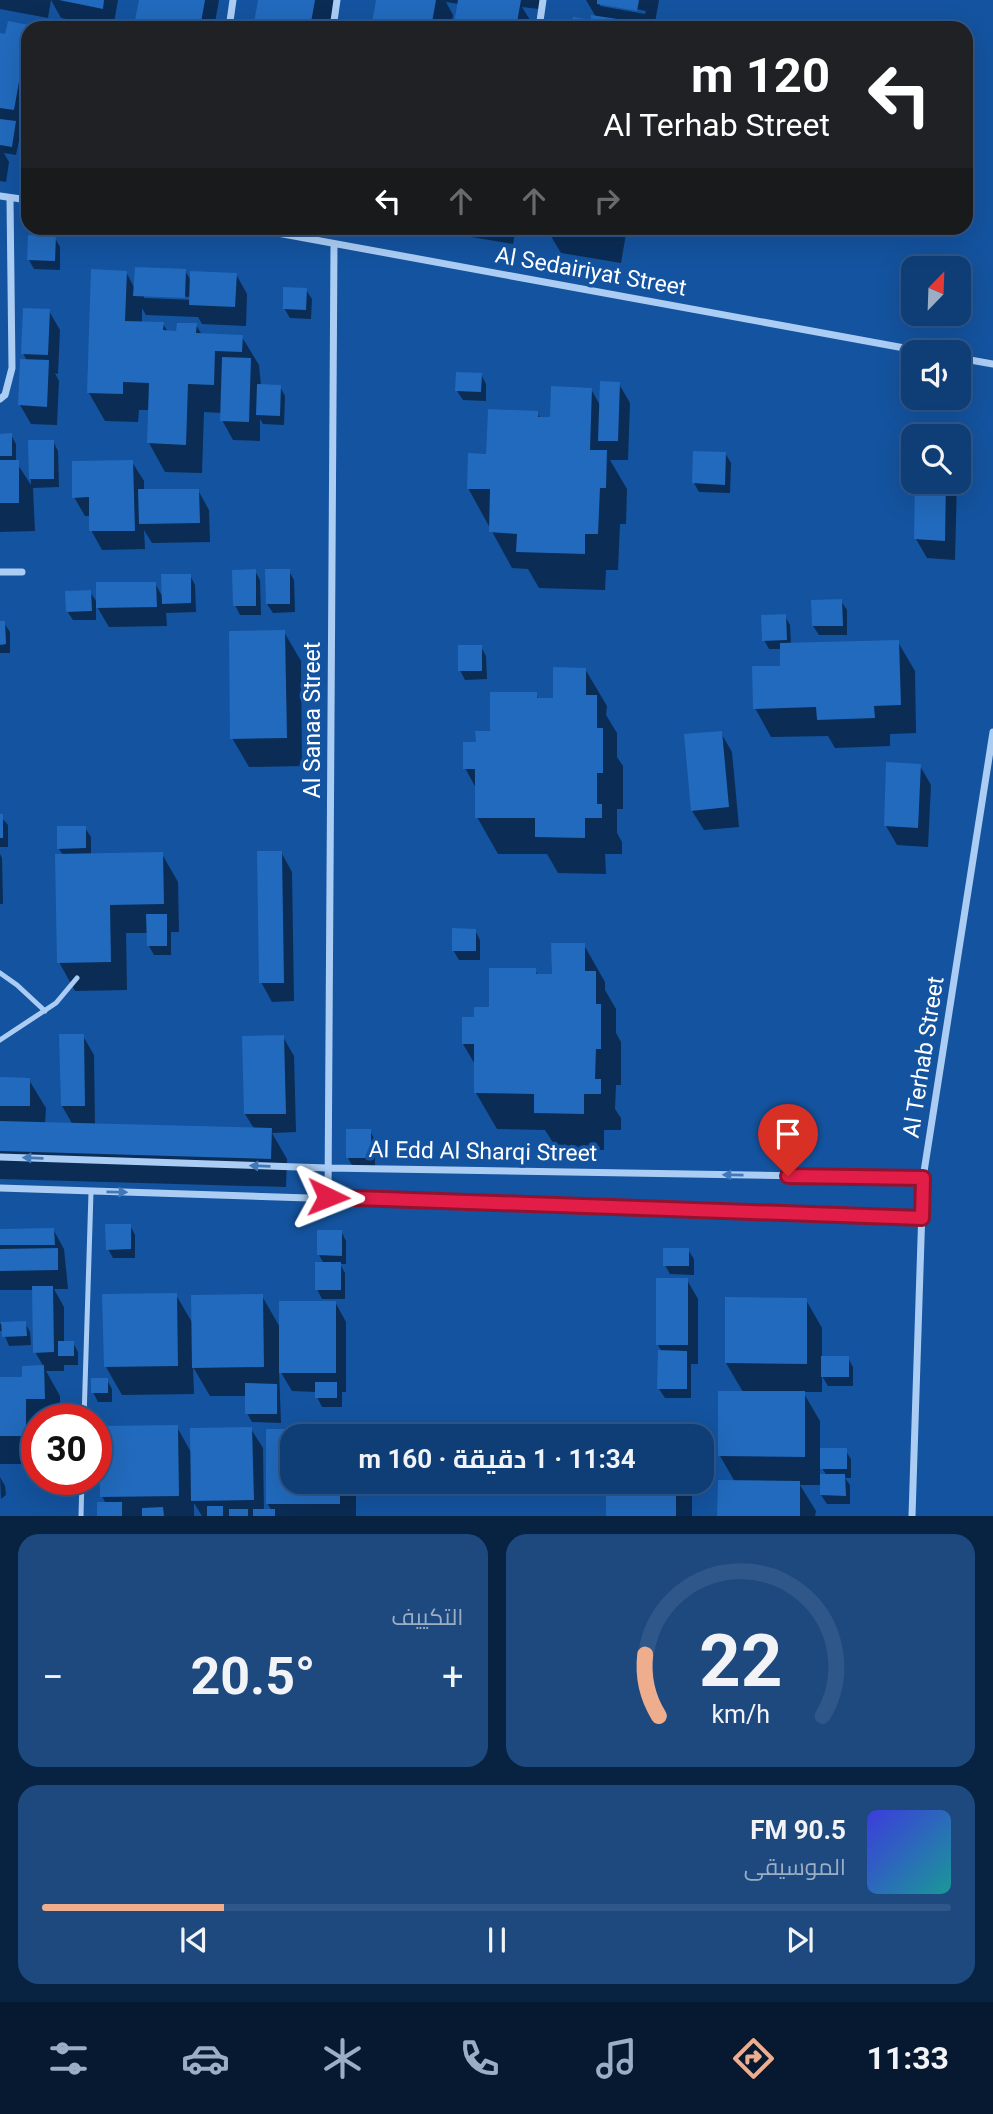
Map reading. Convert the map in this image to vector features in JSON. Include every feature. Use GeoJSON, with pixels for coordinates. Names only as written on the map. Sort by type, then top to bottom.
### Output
{"type":"FeatureCollection","features":[{"type":"Feature","properties":{"kind":"street"},"geometry":{"type":"LineString","coordinates":[[230,21],[233,0]]}},
{"type":"Feature","properties":{"kind":"street"},"geometry":{"type":"LineString","coordinates":[[334,21],[337,0]]}},
{"type":"Feature","properties":{"kind":"street"},"geometry":{"type":"LineString","coordinates":[[540,21],[544,0]]}},
{"type":"Feature","properties":{"kind":"street"},"geometry":{"type":"LineString","coordinates":[[0,196],[21,199]]}},
{"type":"Feature","properties":{"kind":"street"},"geometry":{"type":"LineString","coordinates":[[0,399],[5,395],[12,368],[10,198]]}},
{"type":"Feature","properties":{"kind":"street","name":"Al Sedairiyat Street"},"geometry":{"type":"LineString","coordinates":[[287,235],[901,347]]}},
{"type":"Feature","properties":{"kind":"street","name":"Al Sanaa Street"},"geometry":{"type":"LineString","coordinates":[[328,1197],[334,244]]}},
{"type":"Feature","properties":{"kind":"street"},"geometry":{"type":"LineString","coordinates":[[971,360],[993,364]]}},
{"type":"Feature","properties":{"kind":"street"},"geometry":{"type":"LineString","coordinates":[[0,572],[22,572]]}},
{"type":"Feature","properties":{"kind":"street","name":"Al Terhab Street"},"geometry":{"type":"LineString","coordinates":[[912,1516],[923,1178],[993,732]]}},
{"type":"Feature","properties":{"kind":"street","name":"Al Edd Al Sharqi Street"},"geometry":{"type":"LineString","coordinates":[[0,1157],[327,1168],[923,1178]]}},
{"type":"Feature","properties":{"kind":"street"},"geometry":{"type":"LineString","coordinates":[[0,1188],[922,1218]]}},
{"type":"Feature","properties":{"kind":"lane"},"geometry":{"type":"LineString","coordinates":[[0,973],[45,1011]]}},
{"type":"Feature","properties":{"kind":"lane"},"geometry":{"type":"LineString","coordinates":[[0,1040],[56,1003],[78,978]]}},
{"type":"Feature","properties":{"kind":"lane"},"geometry":{"type":"LineString","coordinates":[[84,1404],[91,1192]]}},
{"type":"Feature","properties":{"kind":"lane"},"geometry":{"type":"LineString","coordinates":[[81,1516],[82,1495]]}},
{"type":"Feature","properties":{"kind":"building"},"geometry":{"type":"Polygon","coordinates":[[[59,0],[104,0],[103,9],[59,0]]]}},
{"type":"Feature","properties":{"kind":"building"},"geometry":{"type":"Polygon","coordinates":[[[139,0],[205,0],[201,21],[135,20],[139,0]]]}},
{"type":"Feature","properties":{"kind":"building"},"geometry":{"type":"Polygon","coordinates":[[[258,0],[315,0],[311,21],[254,21],[258,0]]]}},
{"type":"Feature","properties":{"kind":"building"},"geometry":{"type":"Polygon","coordinates":[[[376,0],[436,0],[432,21],[372,21],[376,0]]]}},
{"type":"Feature","properties":{"kind":"building"},"geometry":{"type":"Polygon","coordinates":[[[458,0],[521,0],[517,21],[454,21],[458,0]]]}},
{"type":"Feature","properties":{"kind":"building"},"geometry":{"type":"Polygon","coordinates":[[[597,0],[639,0],[637,11],[597,4],[597,0]]]}},
{"type":"Feature","properties":{"kind":"building"},"geometry":{"type":"Polygon","coordinates":[[[591,15],[630,21],[572,21],[573,17],[591,20],[591,15]]]}},
{"type":"Feature","properties":{"kind":"building"},"geometry":{"type":"Polygon","coordinates":[[[8,21],[21,23],[21,70],[14,110],[0,108],[0,33],[5,34],[8,21]]]}},
{"type":"Feature","properties":{"kind":"building"},"geometry":{"type":"Polygon","coordinates":[[[0,119],[16,121],[12,147],[0,145],[0,119]]]}},
{"type":"Feature","properties":{"kind":"building"},"geometry":{"type":"Polygon","coordinates":[[[28,235],[56,236],[55,261],[27,260],[28,235]]]}},
{"type":"Feature","properties":{"kind":"building"},"geometry":{"type":"Polygon","coordinates":[[[135,267],[186,269],[185,298],[133,296],[135,267]]]}},
{"type":"Feature","properties":{"kind":"building"},"geometry":{"type":"Polygon","coordinates":[[[91,269],[127,271],[125,321],[164,322],[163,330],[176,331],[177,323],[197,323],[196,333],[243,335],[242,352],[215,351],[214,385],[188,384],[186,445],[147,443],[149,383],[123,382],[123,394],[87,393],[91,269]]]}},
{"type":"Feature","properties":{"kind":"building"},"geometry":{"type":"Polygon","coordinates":[[[190,271],[237,273],[235,307],[189,305],[190,271]]]}},
{"type":"Feature","properties":{"kind":"building"},"geometry":{"type":"Polygon","coordinates":[[[283,287],[307,288],[306,310],[283,309],[283,287]]]}},
{"type":"Feature","properties":{"kind":"building"},"geometry":{"type":"Polygon","coordinates":[[[23,308],[50,309],[48,355],[21,354],[23,308]]]}},
{"type":"Feature","properties":{"kind":"building"},"geometry":{"type":"Polygon","coordinates":[[[222,357],[251,358],[249,422],[220,421],[222,357]]]}},
{"type":"Feature","properties":{"kind":"building"},"geometry":{"type":"Polygon","coordinates":[[[20,359],[49,360],[47,407],[18,405],[20,359]]]}},
{"type":"Feature","properties":{"kind":"building"},"geometry":{"type":"Polygon","coordinates":[[[456,372],[482,373],[481,392],[455,391],[456,372]]]}},
{"type":"Feature","properties":{"kind":"building"},"geometry":{"type":"Polygon","coordinates":[[[600,381],[620,382],[618,441],[598,441],[600,381]]]}},
{"type":"Feature","properties":{"kind":"building"},"geometry":{"type":"Polygon","coordinates":[[[257,384],[281,385],[280,416],[256,415],[257,384]]]}},
{"type":"Feature","properties":{"kind":"building"},"geometry":{"type":"Polygon","coordinates":[[[551,386],[592,388],[590,450],[607,450],[606,488],[600,488],[598,534],[585,534],[585,554],[516,552],[517,534],[489,532],[490,489],[467,489],[468,453],[486,454],[488,409],[538,411],[538,417],[550,417],[551,386]]]}},
{"type":"Feature","properties":{"kind":"building"},"geometry":{"type":"Polygon","coordinates":[[[12,433],[12,456],[0,456],[0,434],[12,433]]]}},
{"type":"Feature","properties":{"kind":"building"},"geometry":{"type":"Polygon","coordinates":[[[28,440],[54,440],[54,479],[29,479],[28,440]]]}},
{"type":"Feature","properties":{"kind":"building"},"geometry":{"type":"Polygon","coordinates":[[[693,451],[726,452],[725,485],[692,483],[693,451]]]}},
{"type":"Feature","properties":{"kind":"building"},"geometry":{"type":"Polygon","coordinates":[[[0,460],[19,460],[19,503],[0,503],[0,460]]]}},
{"type":"Feature","properties":{"kind":"building"},"geometry":{"type":"Polygon","coordinates":[[[133,460],[135,531],[89,531],[89,497],[72,498],[72,461],[133,460]]]}},
{"type":"Feature","properties":{"kind":"building"},"geometry":{"type":"Polygon","coordinates":[[[138,489],[199,489],[200,523],[139,524],[138,489]]]}},
{"type":"Feature","properties":{"kind":"building"},"geometry":{"type":"Polygon","coordinates":[[[915,494],[946,494],[945,541],[914,539],[915,494]]]}},
{"type":"Feature","properties":{"kind":"building"},"geometry":{"type":"Polygon","coordinates":[[[256,569],[256,606],[233,606],[232,570],[256,569]]]}},
{"type":"Feature","properties":{"kind":"building"},"geometry":{"type":"Polygon","coordinates":[[[265,569],[290,569],[290,604],[266,604],[265,569]]]}},
{"type":"Feature","properties":{"kind":"building"},"geometry":{"type":"Polygon","coordinates":[[[161,574],[191,574],[191,603],[162,604],[161,574]]]}},
{"type":"Feature","properties":{"kind":"building"},"geometry":{"type":"Polygon","coordinates":[[[96,582],[156,582],[157,607],[96,608],[96,582]]]}},
{"type":"Feature","properties":{"kind":"building"},"geometry":{"type":"Polygon","coordinates":[[[91,590],[92,611],[66,612],[65,591],[91,590]]]}},
{"type":"Feature","properties":{"kind":"building"},"geometry":{"type":"Polygon","coordinates":[[[842,599],[843,626],[812,626],[811,600],[842,599]]]}},
{"type":"Feature","properties":{"kind":"building"},"geometry":{"type":"Polygon","coordinates":[[[786,614],[787,640],[762,641],[761,615],[786,614]]]}},
{"type":"Feature","properties":{"kind":"building"},"geometry":{"type":"Polygon","coordinates":[[[0,621],[5,621],[6,644],[0,645],[0,621]]]}},
{"type":"Feature","properties":{"kind":"building"},"geometry":{"type":"Polygon","coordinates":[[[285,630],[287,738],[230,739],[229,631],[285,630]]]}},
{"type":"Feature","properties":{"kind":"building"},"geometry":{"type":"Polygon","coordinates":[[[899,640],[901,705],[874,706],[875,718],[817,720],[816,707],[753,709],[752,666],[780,666],[780,643],[899,640]]]}},
{"type":"Feature","properties":{"kind":"building"},"geometry":{"type":"Polygon","coordinates":[[[458,645],[482,645],[482,671],[458,671],[458,645]]]}},
{"type":"Feature","properties":{"kind":"building"},"geometry":{"type":"Polygon","coordinates":[[[553,667],[586,668],[586,695],[597,695],[597,728],[603,728],[603,773],[597,773],[597,804],[602,804],[602,818],[585,818],[585,838],[535,837],[535,818],[475,818],[475,769],[463,769],[463,742],[476,742],[475,731],[490,731],[490,692],[537,692],[537,698],[553,698],[553,667]]]}},
{"type":"Feature","properties":{"kind":"building"},"geometry":{"type":"Polygon","coordinates":[[[722,731],[729,807],[691,811],[684,734],[722,731]]]}},
{"type":"Feature","properties":{"kind":"building"},"geometry":{"type":"Polygon","coordinates":[[[886,762],[921,764],[918,828],[884,826],[886,762]]]}},
{"type":"Feature","properties":{"kind":"building"},"geometry":{"type":"Polygon","coordinates":[[[0,814],[3,814],[3,838],[0,838],[0,814]]]}},
{"type":"Feature","properties":{"kind":"building"},"geometry":{"type":"Polygon","coordinates":[[[57,826],[86,826],[86,848],[57,849],[57,826]]]}},
{"type":"Feature","properties":{"kind":"building"},"geometry":{"type":"Polygon","coordinates":[[[257,851],[282,851],[284,983],[259,983],[257,851]]]}},
{"type":"Feature","properties":{"kind":"building"},"geometry":{"type":"Polygon","coordinates":[[[163,852],[164,904],[110,905],[111,962],[57,963],[55,854],[163,852]]]}},
{"type":"Feature","properties":{"kind":"building"},"geometry":{"type":"Polygon","coordinates":[[[146,914],[167,914],[167,946],[147,946],[146,914]]]}},
{"type":"Feature","properties":{"kind":"building"},"geometry":{"type":"Polygon","coordinates":[[[452,928],[476,929],[476,951],[452,951],[452,928]]]}},
{"type":"Feature","properties":{"kind":"building"},"geometry":{"type":"Polygon","coordinates":[[[551,943],[585,943],[585,971],[596,971],[596,1004],[601,1004],[601,1049],[596,1049],[595,1079],[601,1079],[601,1094],[584,1094],[584,1114],[534,1113],[534,1094],[474,1093],[474,1044],[462,1044],[462,1017],[474,1017],[474,1007],[489,1007],[489,968],[536,968],[536,974],[552,974],[551,943]]]}},
{"type":"Feature","properties":{"kind":"building"},"geometry":{"type":"Polygon","coordinates":[[[59,1034],[84,1034],[85,1106],[61,1106],[59,1034]]]}},
{"type":"Feature","properties":{"kind":"building"},"geometry":{"type":"Polygon","coordinates":[[[284,1035],[286,1114],[244,1114],[242,1036],[284,1035]]]}},
{"type":"Feature","properties":{"kind":"building"},"geometry":{"type":"Polygon","coordinates":[[[0,1077],[30,1078],[30,1106],[0,1106],[0,1077]]]}},
{"type":"Feature","properties":{"kind":"building"},"geometry":{"type":"Polygon","coordinates":[[[0,1121],[272,1128],[271,1159],[0,1151],[0,1121]]]}},
{"type":"Feature","properties":{"kind":"building"},"geometry":{"type":"Polygon","coordinates":[[[346,1129],[371,1129],[371,1158],[346,1158],[346,1129]]]}},
{"type":"Feature","properties":{"kind":"building"},"geometry":{"type":"Polygon","coordinates":[[[105,1224],[131,1224],[131,1249],[106,1250],[105,1224]]]}},
{"type":"Feature","properties":{"kind":"building"},"geometry":{"type":"Polygon","coordinates":[[[54,1228],[55,1245],[0,1245],[0,1229],[54,1228]]]}},
{"type":"Feature","properties":{"kind":"building"},"geometry":{"type":"Polygon","coordinates":[[[317,1230],[342,1230],[342,1256],[317,1255],[317,1230]]]}},
{"type":"Feature","properties":{"kind":"building"},"geometry":{"type":"Polygon","coordinates":[[[58,1248],[58,1270],[0,1271],[0,1249],[58,1248]]]}},
{"type":"Feature","properties":{"kind":"building"},"geometry":{"type":"Polygon","coordinates":[[[663,1248],[689,1248],[689,1266],[663,1266],[663,1248]]]}},
{"type":"Feature","properties":{"kind":"building"},"geometry":{"type":"Polygon","coordinates":[[[315,1262],[341,1262],[341,1290],[315,1290],[315,1262]]]}},
{"type":"Feature","properties":{"kind":"building"},"geometry":{"type":"Polygon","coordinates":[[[656,1278],[688,1278],[688,1345],[656,1345],[656,1278]]]}},
{"type":"Feature","properties":{"kind":"building"},"geometry":{"type":"Polygon","coordinates":[[[32,1286],[53,1286],[54,1352],[33,1353],[32,1286]]]}},
{"type":"Feature","properties":{"kind":"building"},"geometry":{"type":"Polygon","coordinates":[[[177,1293],[178,1366],[104,1367],[102,1294],[177,1293]]]}},
{"type":"Feature","properties":{"kind":"building"},"geometry":{"type":"Polygon","coordinates":[[[263,1294],[264,1367],[192,1368],[191,1295],[263,1294]]]}},
{"type":"Feature","properties":{"kind":"building"},"geometry":{"type":"Polygon","coordinates":[[[725,1297],[807,1298],[807,1364],[725,1363],[725,1297]]]}},
{"type":"Feature","properties":{"kind":"building"},"geometry":{"type":"Polygon","coordinates":[[[279,1301],[336,1301],[336,1373],[279,1373],[279,1301]]]}},
{"type":"Feature","properties":{"kind":"building"},"geometry":{"type":"Polygon","coordinates":[[[26,1321],[27,1336],[2,1337],[1,1322],[26,1321]]]}},
{"type":"Feature","properties":{"kind":"building"},"geometry":{"type":"Polygon","coordinates":[[[58,1341],[74,1341],[74,1356],[58,1356],[58,1341]]]}},
{"type":"Feature","properties":{"kind":"building"},"geometry":{"type":"Polygon","coordinates":[[[658,1350],[687,1351],[687,1389],[657,1389],[658,1350]]]}},
{"type":"Feature","properties":{"kind":"building"},"geometry":{"type":"Polygon","coordinates":[[[821,1356],[849,1356],[849,1377],[821,1377],[821,1356]]]}},
{"type":"Feature","properties":{"kind":"building"},"geometry":{"type":"Polygon","coordinates":[[[44,1365],[45,1399],[26,1399],[26,1404],[21,1404],[21,1436],[0,1436],[0,1377],[22,1377],[22,1366],[44,1365]]]}},
{"type":"Feature","properties":{"kind":"building"},"geometry":{"type":"Polygon","coordinates":[[[91,1378],[108,1378],[108,1393],[91,1393],[91,1378]]]}},
{"type":"Feature","properties":{"kind":"building"},"geometry":{"type":"Polygon","coordinates":[[[315,1382],[337,1382],[337,1398],[315,1398],[315,1382]]]}},
{"type":"Feature","properties":{"kind":"building"},"geometry":{"type":"Polygon","coordinates":[[[245,1383],[277,1384],[277,1414],[245,1414],[245,1383]]]}},
{"type":"Feature","properties":{"kind":"building"},"geometry":{"type":"Polygon","coordinates":[[[718,1391],[805,1391],[805,1457],[718,1456],[718,1391]]]}},
{"type":"Feature","properties":{"kind":"building"},"geometry":{"type":"Polygon","coordinates":[[[178,1425],[179,1496],[100,1497],[112,1495],[112,1426],[178,1425]]]}},
{"type":"Feature","properties":{"kind":"building"},"geometry":{"type":"Polygon","coordinates":[[[252,1427],[254,1500],[191,1501],[190,1428],[252,1427]]]}},
{"type":"Feature","properties":{"kind":"building"},"geometry":{"type":"Polygon","coordinates":[[[266,1429],[280,1429],[280,1494],[340,1494],[340,1504],[266,1504],[266,1429]]]}},
{"type":"Feature","properties":{"kind":"building"},"geometry":{"type":"Polygon","coordinates":[[[820,1448],[847,1448],[847,1469],[820,1469],[820,1448]]]}},
{"type":"Feature","properties":{"kind":"building"},"geometry":{"type":"Polygon","coordinates":[[[820,1474],[845,1474],[846,1496],[820,1495],[820,1474]]]}},
{"type":"Feature","properties":{"kind":"building"},"geometry":{"type":"Polygon","coordinates":[[[718,1480],[800,1481],[800,1516],[717,1516],[718,1480]]]}},
{"type":"Feature","properties":{"kind":"building"},"geometry":{"type":"Polygon","coordinates":[[[606,1494],[676,1494],[676,1516],[606,1516],[606,1494]]]}},
{"type":"Feature","properties":{"kind":"building"},"geometry":{"type":"Polygon","coordinates":[[[97,1502],[122,1502],[122,1516],[97,1516],[97,1502]]]}},
{"type":"Feature","properties":{"kind":"building"},"geometry":{"type":"Polygon","coordinates":[[[207,1506],[223,1506],[223,1516],[207,1516],[207,1506]]]}},
{"type":"Feature","properties":{"kind":"building"},"geometry":{"type":"Polygon","coordinates":[[[163,1507],[164,1516],[142,1516],[142,1508],[163,1507]]]}},
{"type":"Feature","properties":{"kind":"building"},"geometry":{"type":"Polygon","coordinates":[[[229,1509],[248,1509],[248,1516],[229,1516],[229,1509]]]}},
{"type":"Feature","properties":{"kind":"building"},"geometry":{"type":"Polygon","coordinates":[[[253,1509],[275,1509],[275,1516],[253,1516],[253,1509]]]}},
{"type":"Feature","properties":{"kind":"route"},"geometry":{"type":"LineString","coordinates":[[328,1197],[922,1218],[923,1178],[788,1176]]}}]}
